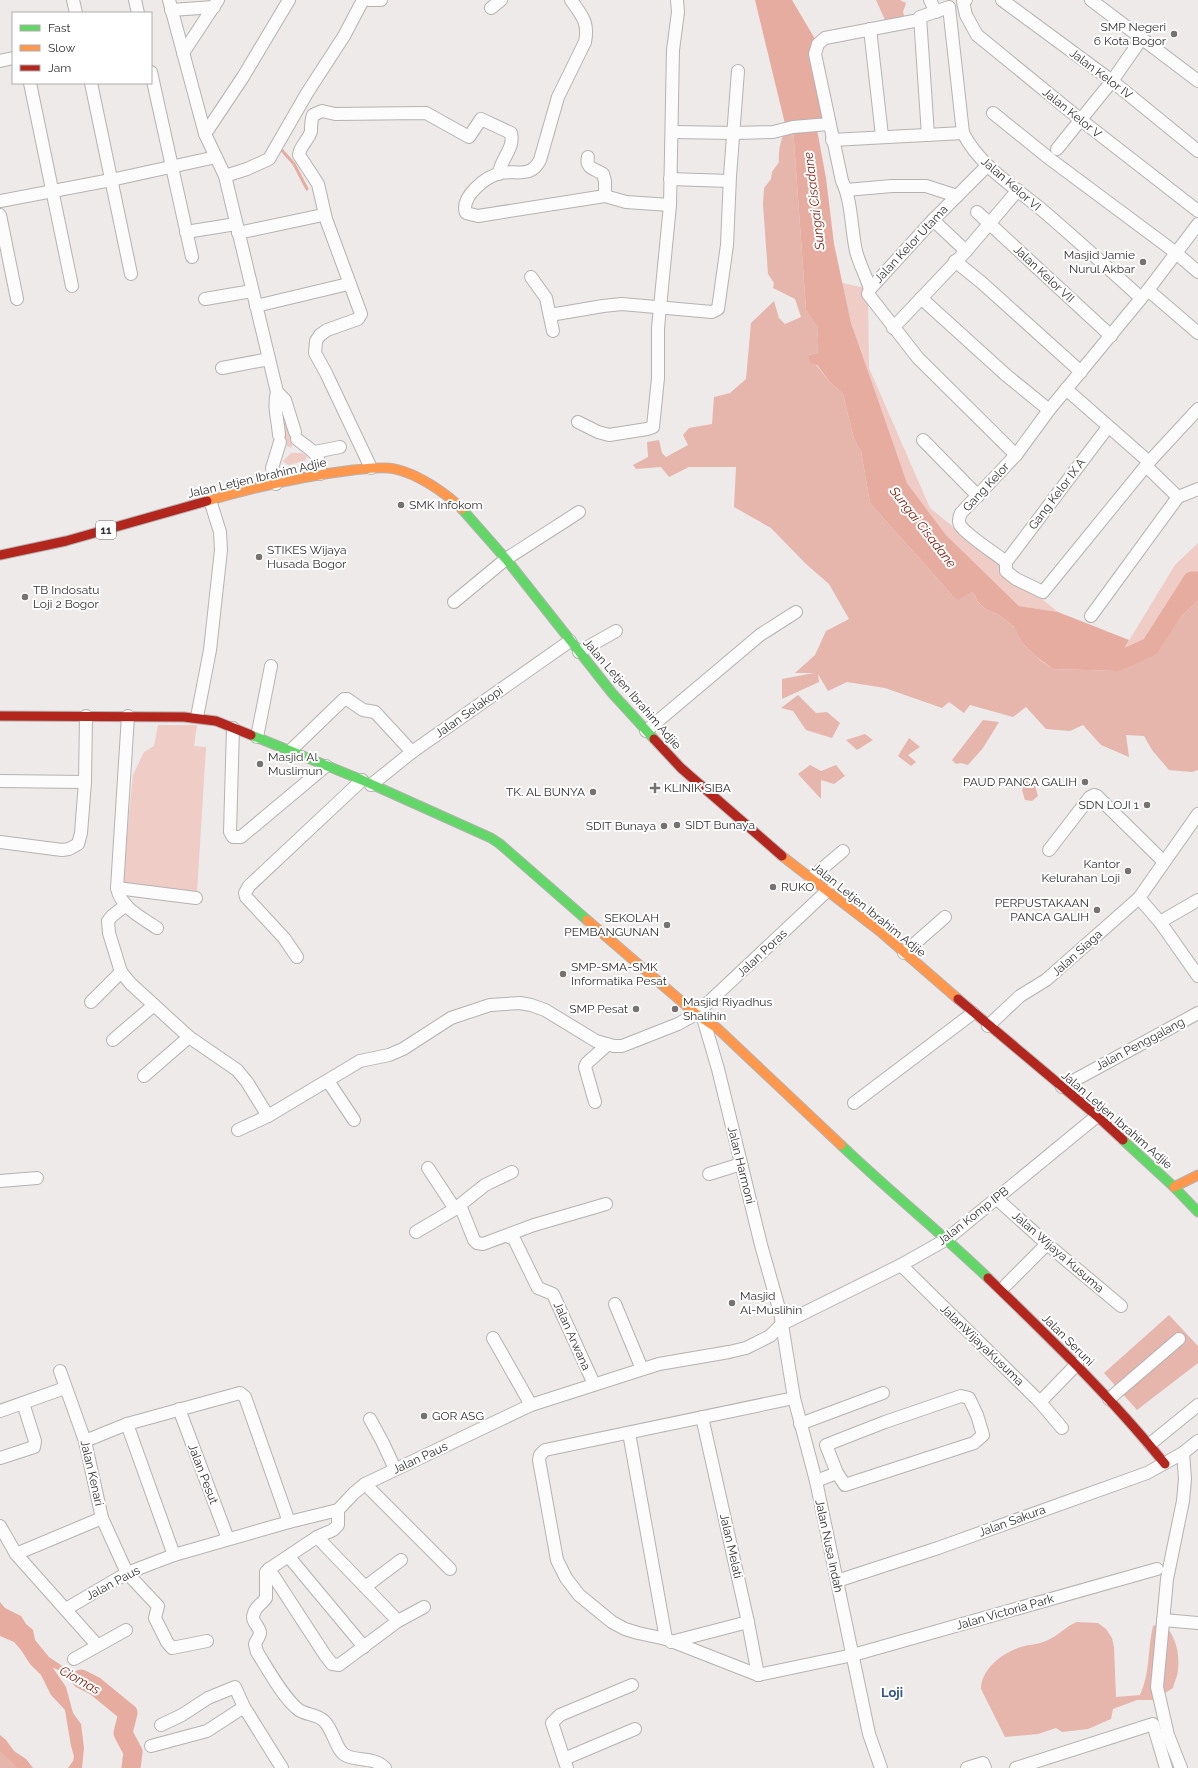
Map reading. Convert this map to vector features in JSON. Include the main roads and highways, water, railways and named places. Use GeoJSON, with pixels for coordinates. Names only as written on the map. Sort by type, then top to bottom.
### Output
{"type":"FeatureCollection","features":[{"type":"Feature","properties":{"kind":"main road","name":"Jalan Letjen Ibrahim Adjie"},"geometry":{"type":"LineString","coordinates":[[0,555],[86,536],[210,500],[320,474],[371,468],[395,469],[419,478],[437,488],[461,508],[506,559],[612,693],[681,768],[784,858],[882,933],[988,1026],[1097,1116],[1174,1187]]}},
{"type":"Feature","properties":{"kind":"main road","name":"Jalan Seruni"},"geometry":{"type":"LineString","coordinates":[[0,716],[197,717],[233,728],[290,751],[491,838],[500,844],[699,1016],[717,1028],[868,1171],[947,1239],[1077,1364],[1134,1424],[1165,1464]]}},
{"type":"Feature","properties":{"kind":"main road"},"geometry":{"type":"LineString","coordinates":[[1174,1187],[1198,1175]]}},
{"type":"Feature","properties":{"kind":"main road","name":"11"},"geometry":{"type":"LineString","coordinates":[[1174,1187],[1198,1212]]}},
{"type":"Feature","properties":{"kind":"water"},"geometry":{"type":"Polygon","coordinates":[[[755,0],[792,0],[818,44],[829,124],[816,124],[826,178],[834,244],[851,323],[907,483],[946,535],[1019,606],[1058,612],[1129,640],[1117,661],[1150,647],[1198,571],[1198,601],[1174,623],[1146,658],[1119,671],[1053,669],[1023,644],[1014,627],[999,615],[985,609],[977,601],[972,592],[958,600],[952,595],[870,503],[861,451],[854,439],[843,394],[829,381],[817,365],[810,363],[808,355],[818,353],[818,328],[806,310],[793,127],[786,128],[755,0]]]}},
{"type":"Feature","properties":{"kind":"water"},"geometry":{"type":"Polygon","coordinates":[[[0,1602],[5,1608],[21,1616],[26,1624],[33,1630],[35,1640],[49,1657],[80,1678],[93,1681],[111,1699],[107,1701],[80,1682],[53,1668],[66,1687],[73,1713],[81,1724],[84,1748],[82,1768],[68,1768],[73,1761],[74,1756],[65,1710],[51,1695],[41,1675],[30,1664],[14,1642],[0,1636],[0,1602]]]}},
{"type":"Feature","properties":{"kind":"water"},"geometry":{"type":"Polygon","coordinates":[[[0,1735],[6,1740],[14,1751],[26,1759],[33,1768],[18,1768],[0,1751],[0,1735]]]}},
{"type":"Feature","properties":{"kind":"waterway"},"geometry":{"type":"LineString","coordinates":[[279,147],[294,164],[307,189]]}},
{"type":"Feature","properties":{"kind":"waterway","name":"Sungai Cisadane"},"geometry":{"type":"LineString","coordinates":[[810,169],[815,228],[820,251]]}},
{"type":"Feature","properties":{"kind":"waterway","name":"Sungai Cisadane"},"geometry":{"type":"LineString","coordinates":[[1093,651],[1116,662],[1150,647],[1192,581],[1198,581]]}},
{"type":"Feature","properties":{"kind":"waterway","name":"Ciomas"},"geometry":{"type":"LineString","coordinates":[[81,1679],[95,1686],[128,1713],[123,1733],[133,1752],[131,1768]]}},
{"type":"Feature","properties":{"kind":"place","name":"SMP Negeri 6 Kota Bogor"},"geometry":{"type":"Point","coordinates":[1174,34]}},
{"type":"Feature","properties":{"kind":"place","name":"Masjid Jamie Nurul Akbar"},"geometry":{"type":"Point","coordinates":[1143,262]}},
{"type":"Feature","properties":{"kind":"place","name":"SMK Infokom"},"geometry":{"type":"Point","coordinates":[401,505]}},
{"type":"Feature","properties":{"kind":"place","name":"STIKES Wijaya Husada Bogor"},"geometry":{"type":"Point","coordinates":[259,557]}},
{"type":"Feature","properties":{"kind":"place","name":"TB Indosatu Loji 2 Bogor"},"geometry":{"type":"Point","coordinates":[25,597]}},
{"type":"Feature","properties":{"kind":"place","name":"Masjid Al Muslimun"},"geometry":{"type":"Point","coordinates":[260,764]}},
{"type":"Feature","properties":{"kind":"place","name":"PAUD PANCA GALIH"},"geometry":{"type":"Point","coordinates":[1085,782]}},
{"type":"Feature","properties":{"kind":"place","name":"KLINIK SIBA"},"geometry":{"type":"Point","coordinates":[655,788]}},
{"type":"Feature","properties":{"kind":"place","name":"TK. AL BUNYA"},"geometry":{"type":"Point","coordinates":[593,792]}},
{"type":"Feature","properties":{"kind":"place","name":"SDN LOJI 1"},"geometry":{"type":"Point","coordinates":[1147,805]}},
{"type":"Feature","properties":{"kind":"place","name":"SIDT Bunaya"},"geometry":{"type":"Point","coordinates":[677,825]}},
{"type":"Feature","properties":{"kind":"place","name":"SDIT Bunaya"},"geometry":{"type":"Point","coordinates":[664,826]}},
{"type":"Feature","properties":{"kind":"place","name":"Kantor Kelurahan Loji"},"geometry":{"type":"Point","coordinates":[1128,871]}},
{"type":"Feature","properties":{"kind":"place","name":"RUKO"},"geometry":{"type":"Point","coordinates":[773,887]}},
{"type":"Feature","properties":{"kind":"place","name":"PERPUSTAKAAN PANCA GALIH"},"geometry":{"type":"Point","coordinates":[1097,910]}},
{"type":"Feature","properties":{"kind":"place","name":"SEKOLAH PEMBANGUNAN"},"geometry":{"type":"Point","coordinates":[667,925]}},
{"type":"Feature","properties":{"kind":"place","name":"SMP-SMA-SMK Informatika Pesat"},"geometry":{"type":"Point","coordinates":[563,974]}},
{"type":"Feature","properties":{"kind":"place","name":"SMP Pesat"},"geometry":{"type":"Point","coordinates":[636,1009]}},
{"type":"Feature","properties":{"kind":"place","name":"Masjid Riyadhus Shalihin"},"geometry":{"type":"Point","coordinates":[675,1009]}},
{"type":"Feature","properties":{"kind":"place","name":"Masjid Al-Muslihin"},"geometry":{"type":"Point","coordinates":[732,1303]}},
{"type":"Feature","properties":{"kind":"place","name":"GOR ASG"},"geometry":{"type":"Point","coordinates":[424,1416]}},
{"type":"Feature","properties":{"kind":"district","name":"Loji"},"geometry":{"type":"Point","coordinates":[892,1692]}}]}
